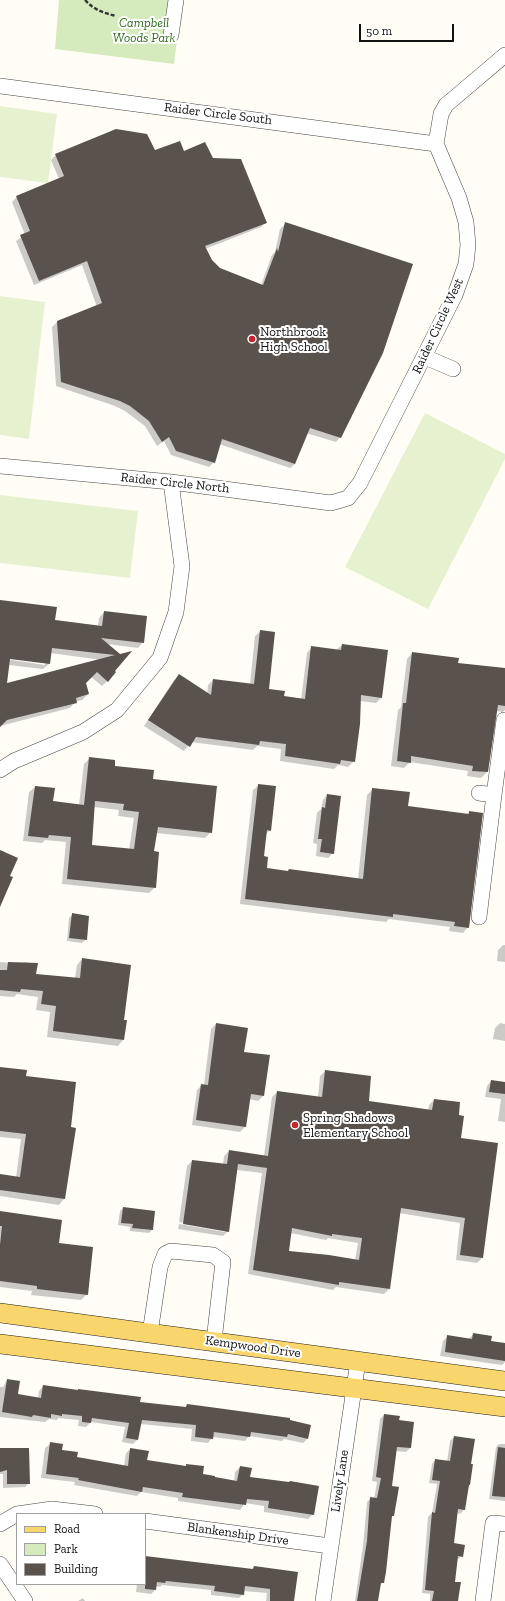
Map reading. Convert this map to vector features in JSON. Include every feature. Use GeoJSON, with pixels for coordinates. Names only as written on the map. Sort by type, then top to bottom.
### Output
{"type":"FeatureCollection","features":[{"type":"Feature","properties":{"kind":"main road","name":"Kempwood Drive"},"geometry":{"type":"LineString","coordinates":[[0,1313],[505,1382]]}},
{"type":"Feature","properties":{"kind":"main road"},"geometry":{"type":"LineString","coordinates":[[56,1351],[60,1321]]}},
{"type":"Feature","properties":{"kind":"main road"},"geometry":{"type":"LineString","coordinates":[[204,1369],[210,1341]]}},
{"type":"Feature","properties":{"kind":"main road","name":"Kempwood Drive"},"geometry":{"type":"LineString","coordinates":[[0,1344],[505,1407]]}},
{"type":"Feature","properties":{"kind":"street"},"geometry":{"type":"LineString","coordinates":[[171,35],[176,0]]}},
{"type":"Feature","properties":{"kind":"street"},"geometry":{"type":"LineString","coordinates":[[436,144],[441,114],[446,105],[505,55]]}},
{"type":"Feature","properties":{"kind":"street","name":"Raider Circle South"},"geometry":{"type":"LineString","coordinates":[[0,86],[436,144]]}},
{"type":"Feature","properties":{"kind":"street","name":"Raider Circle West"},"geometry":{"type":"LineString","coordinates":[[348,498],[360,483],[425,357],[455,295],[466,264],[468,245],[466,222],[459,198],[436,144]]}},
{"type":"Feature","properties":{"kind":"street"},"geometry":{"type":"LineString","coordinates":[[425,357],[452,369]]}},
{"type":"Feature","properties":{"kind":"street","name":"Raider Circle North"},"geometry":{"type":"LineString","coordinates":[[0,466],[171,482],[331,503],[348,498]]}},
{"type":"Feature","properties":{"kind":"street"},"geometry":{"type":"LineString","coordinates":[[0,770],[14,761],[83,732],[117,710],[160,658],[176,612],[182,566],[171,482]]}},
{"type":"Feature","properties":{"kind":"street"},"geometry":{"type":"LineString","coordinates":[[479,917],[486,794],[504,720]]}},
{"type":"Feature","properties":{"kind":"street"},"geometry":{"type":"LineString","coordinates":[[150,1333],[160,1267],[165,1254],[172,1251],[213,1255],[223,1262],[215,1332],[210,1341]]}},
{"type":"Feature","properties":{"kind":"street","name":"Lively Lane"},"geometry":{"type":"LineString","coordinates":[[323,1601],[358,1361]]}},
{"type":"Feature","properties":{"kind":"street"},"geometry":{"type":"LineString","coordinates":[[24,1513],[52,1509],[86,1513]]}},
{"type":"Feature","properties":{"kind":"street"},"geometry":{"type":"LineString","coordinates":[[0,1524],[16,1515]]}},
{"type":"Feature","properties":{"kind":"street","name":"Blankenship Drive"},"geometry":{"type":"LineString","coordinates":[[146,1521],[330,1546]]}},
{"type":"Feature","properties":{"kind":"street"},"geometry":{"type":"LineString","coordinates":[[483,1601],[499,1523]]}},
{"type":"Feature","properties":{"kind":"street"},"geometry":{"type":"LineString","coordinates":[[0,1564],[25,1601]]}},
{"type":"Feature","properties":{"kind":"path"},"geometry":{"type":"LineString","coordinates":[[86,0],[92,8],[116,16]]}},
{"type":"Feature","properties":{"kind":"green space","name":"Campbell Woods Park"},"geometry":{"type":"Polygon","coordinates":[[[59,0],[182,0],[174,64],[55,49],[59,0]]]}},
{"type":"Feature","properties":{"kind":"green space"},"geometry":{"type":"Polygon","coordinates":[[[0,106],[57,114],[48,183],[0,177],[0,106]]]}},
{"type":"Feature","properties":{"kind":"green space"},"geometry":{"type":"Polygon","coordinates":[[[0,296],[45,302],[29,439],[0,435],[0,296]]]}},
{"type":"Feature","properties":{"kind":"green space"},"geometry":{"type":"Polygon","coordinates":[[[425,413],[505,454],[505,459],[428,609],[345,567],[425,413]]]}},
{"type":"Feature","properties":{"kind":"green space"},"geometry":{"type":"Polygon","coordinates":[[[0,495],[138,511],[130,578],[0,563],[0,495]]]}},
{"type":"Feature","properties":{"kind":"building","name":"Northbrook High School"},"geometry":{"type":"Polygon","coordinates":[[[116,129],[147,134],[155,150],[180,141],[184,151],[205,142],[213,158],[241,159],[267,223],[205,246],[212,260],[220,268],[263,285],[277,248],[278,252],[285,222],[413,264],[383,353],[341,438],[310,428],[295,464],[222,439],[215,463],[176,451],[169,437],[162,442],[149,421],[130,406],[120,401],[61,382],[57,321],[102,303],[87,261],[39,281],[20,235],[30,231],[16,196],[64,176],[55,154],[116,129]]]}},
{"type":"Feature","properties":{"kind":"building"},"geometry":{"type":"Polygon","coordinates":[[[0,600],[57,607],[55,620],[102,626],[104,611],[147,616],[144,643],[101,638],[120,654],[132,651],[108,682],[97,672],[86,683],[89,694],[76,698],[77,703],[7,720],[0,727],[0,600]],[[52,648],[50,664],[10,659],[7,683],[115,655],[52,648]]]}},
{"type":"Feature","properties":{"kind":"building"},"geometry":{"type":"Polygon","coordinates":[[[260,630],[275,632],[269,689],[285,691],[284,696],[305,699],[311,646],[341,650],[342,644],[388,650],[382,698],[361,695],[360,724],[355,762],[341,760],[340,764],[285,756],[286,744],[260,741],[259,745],[196,737],[190,747],[148,720],[179,674],[211,695],[213,679],[254,684],[260,630]]]}},
{"type":"Feature","properties":{"kind":"building"},"geometry":{"type":"Polygon","coordinates":[[[412,652],[459,658],[458,663],[505,668],[505,706],[498,705],[488,772],[472,771],[473,766],[411,756],[411,763],[397,761],[403,703],[406,703],[412,652]]]}},
{"type":"Feature","properties":{"kind":"building"},"geometry":{"type":"Polygon","coordinates":[[[89,757],[115,760],[115,766],[154,770],[153,779],[217,786],[212,833],[158,827],[154,851],[159,852],[156,888],[67,879],[71,837],[49,835],[48,838],[28,836],[35,786],[55,788],[53,801],[84,805],[89,757]],[[95,801],[92,845],[134,849],[139,812],[123,810],[124,804],[95,801]]]}},
{"type":"Feature","properties":{"kind":"building"},"geometry":{"type":"Polygon","coordinates":[[[258,784],[276,786],[271,831],[267,830],[264,856],[268,857],[267,868],[288,871],[289,869],[363,879],[372,788],[410,792],[408,806],[469,814],[469,811],[483,813],[469,928],[454,926],[455,922],[393,914],[393,917],[245,899],[258,784]]]}},
{"type":"Feature","properties":{"kind":"building"},"geometry":{"type":"Polygon","coordinates":[[[327,794],[341,796],[334,854],[320,852],[322,839],[318,839],[322,807],[325,808],[327,794]]]}},
{"type":"Feature","properties":{"kind":"building"},"geometry":{"type":"Polygon","coordinates":[[[0,850],[18,858],[10,876],[13,877],[0,907],[0,850]]]}},
{"type":"Feature","properties":{"kind":"building"},"geometry":{"type":"Polygon","coordinates":[[[72,913],[89,916],[87,940],[69,938],[72,913]]]}},
{"type":"Feature","properties":{"kind":"building"},"geometry":{"type":"Polygon","coordinates":[[[82,958],[131,965],[124,1020],[127,1020],[124,1040],[53,1031],[56,1006],[41,1004],[43,991],[21,989],[20,992],[0,990],[0,970],[7,970],[8,962],[38,963],[36,974],[80,978],[82,958]]]}},
{"type":"Feature","properties":{"kind":"building"},"geometry":{"type":"Polygon","coordinates":[[[216,1023],[248,1028],[244,1052],[270,1055],[264,1096],[251,1094],[246,1127],[196,1120],[201,1084],[208,1085],[216,1023]]]}},
{"type":"Feature","properties":{"kind":"building"},"geometry":{"type":"Polygon","coordinates":[[[0,1067],[27,1070],[26,1076],[76,1082],[71,1127],[76,1128],[65,1199],[0,1190],[0,1174],[20,1177],[26,1134],[0,1131],[0,1067]]]}},
{"type":"Feature","properties":{"kind":"building"},"geometry":{"type":"Polygon","coordinates":[[[325,1070],[371,1076],[369,1101],[432,1110],[434,1099],[460,1102],[459,1115],[464,1116],[461,1138],[498,1143],[483,1258],[460,1255],[465,1218],[401,1208],[390,1289],[339,1282],[339,1285],[253,1270],[267,1168],[238,1164],[229,1232],[183,1224],[192,1160],[227,1164],[229,1150],[268,1156],[277,1091],[322,1097],[325,1070]],[[292,1228],[289,1251],[359,1260],[362,1238],[332,1234],[332,1236],[292,1228]]]}},
{"type":"Feature","properties":{"kind":"building"},"geometry":{"type":"Polygon","coordinates":[[[491,1080],[505,1082],[505,1094],[489,1092],[491,1080]]]}},
{"type":"Feature","properties":{"kind":"building"},"geometry":{"type":"Polygon","coordinates":[[[123,1207],[155,1211],[153,1230],[132,1228],[133,1224],[121,1223],[123,1207]]]}},
{"type":"Feature","properties":{"kind":"building"},"geometry":{"type":"Polygon","coordinates":[[[0,1211],[62,1220],[59,1243],[93,1247],[88,1295],[37,1289],[37,1286],[0,1281],[0,1245],[2,1226],[0,1226],[0,1211]]]}},
{"type":"Feature","properties":{"kind":"building"},"geometry":{"type":"Polygon","coordinates":[[[473,1333],[492,1336],[491,1341],[505,1343],[505,1361],[445,1352],[447,1335],[472,1339],[473,1333]]]}},
{"type":"Feature","properties":{"kind":"building"},"geometry":{"type":"Polygon","coordinates":[[[7,1379],[20,1381],[18,1394],[41,1398],[43,1385],[141,1397],[140,1402],[186,1407],[187,1404],[290,1418],[290,1420],[311,1425],[308,1439],[288,1434],[287,1437],[251,1432],[250,1437],[214,1432],[213,1439],[195,1437],[196,1425],[142,1420],[138,1440],[126,1438],[129,1423],[92,1418],[91,1423],[82,1422],[82,1416],[62,1414],[62,1416],[51,1414],[51,1418],[33,1415],[32,1417],[2,1412],[7,1379]]]}},
{"type":"Feature","properties":{"kind":"building"},"geometry":{"type":"Polygon","coordinates":[[[384,1414],[400,1416],[399,1420],[414,1422],[411,1448],[397,1447],[392,1486],[399,1487],[394,1516],[392,1516],[384,1583],[381,1583],[378,1601],[357,1601],[367,1541],[370,1497],[377,1498],[381,1478],[376,1477],[384,1414]]]}},
{"type":"Feature","properties":{"kind":"building"},"geometry":{"type":"Polygon","coordinates":[[[454,1436],[475,1439],[471,1464],[473,1464],[465,1510],[458,1509],[454,1543],[465,1545],[463,1557],[458,1556],[455,1582],[461,1582],[458,1601],[432,1601],[434,1591],[425,1590],[432,1512],[435,1513],[440,1481],[432,1480],[435,1459],[450,1461],[454,1436]]]}},
{"type":"Feature","properties":{"kind":"building"},"geometry":{"type":"Polygon","coordinates":[[[50,1442],[63,1444],[62,1450],[78,1452],[77,1457],[128,1466],[130,1448],[149,1451],[147,1460],[186,1466],[186,1464],[204,1466],[203,1474],[215,1477],[237,1481],[240,1466],[252,1468],[250,1477],[290,1481],[319,1486],[314,1515],[268,1508],[269,1501],[247,1499],[246,1505],[182,1497],[183,1493],[143,1487],[142,1492],[78,1480],[79,1478],[46,1474],[50,1442]]]}},
{"type":"Feature","properties":{"kind":"building"},"geometry":{"type":"Polygon","coordinates":[[[498,1447],[505,1448],[505,1497],[492,1496],[498,1447]]]}},
{"type":"Feature","properties":{"kind":"building"},"geometry":{"type":"Polygon","coordinates":[[[0,1448],[29,1448],[30,1484],[7,1484],[7,1470],[0,1472],[0,1448]]]}},
{"type":"Feature","properties":{"kind":"building"},"geometry":{"type":"Polygon","coordinates":[[[146,1556],[253,1569],[254,1566],[298,1572],[294,1601],[270,1601],[270,1589],[245,1586],[244,1595],[214,1591],[215,1586],[166,1581],[165,1583],[157,1582],[156,1590],[145,1589],[146,1556]]]}},
{"type":"Feature","properties":{"kind":"place","name":"Northbrook High School"},"geometry":{"type":"Point","coordinates":[252,339]}},
{"type":"Feature","properties":{"kind":"place","name":"Spring Shadows Elementary School"},"geometry":{"type":"Point","coordinates":[295,1125]}}]}
